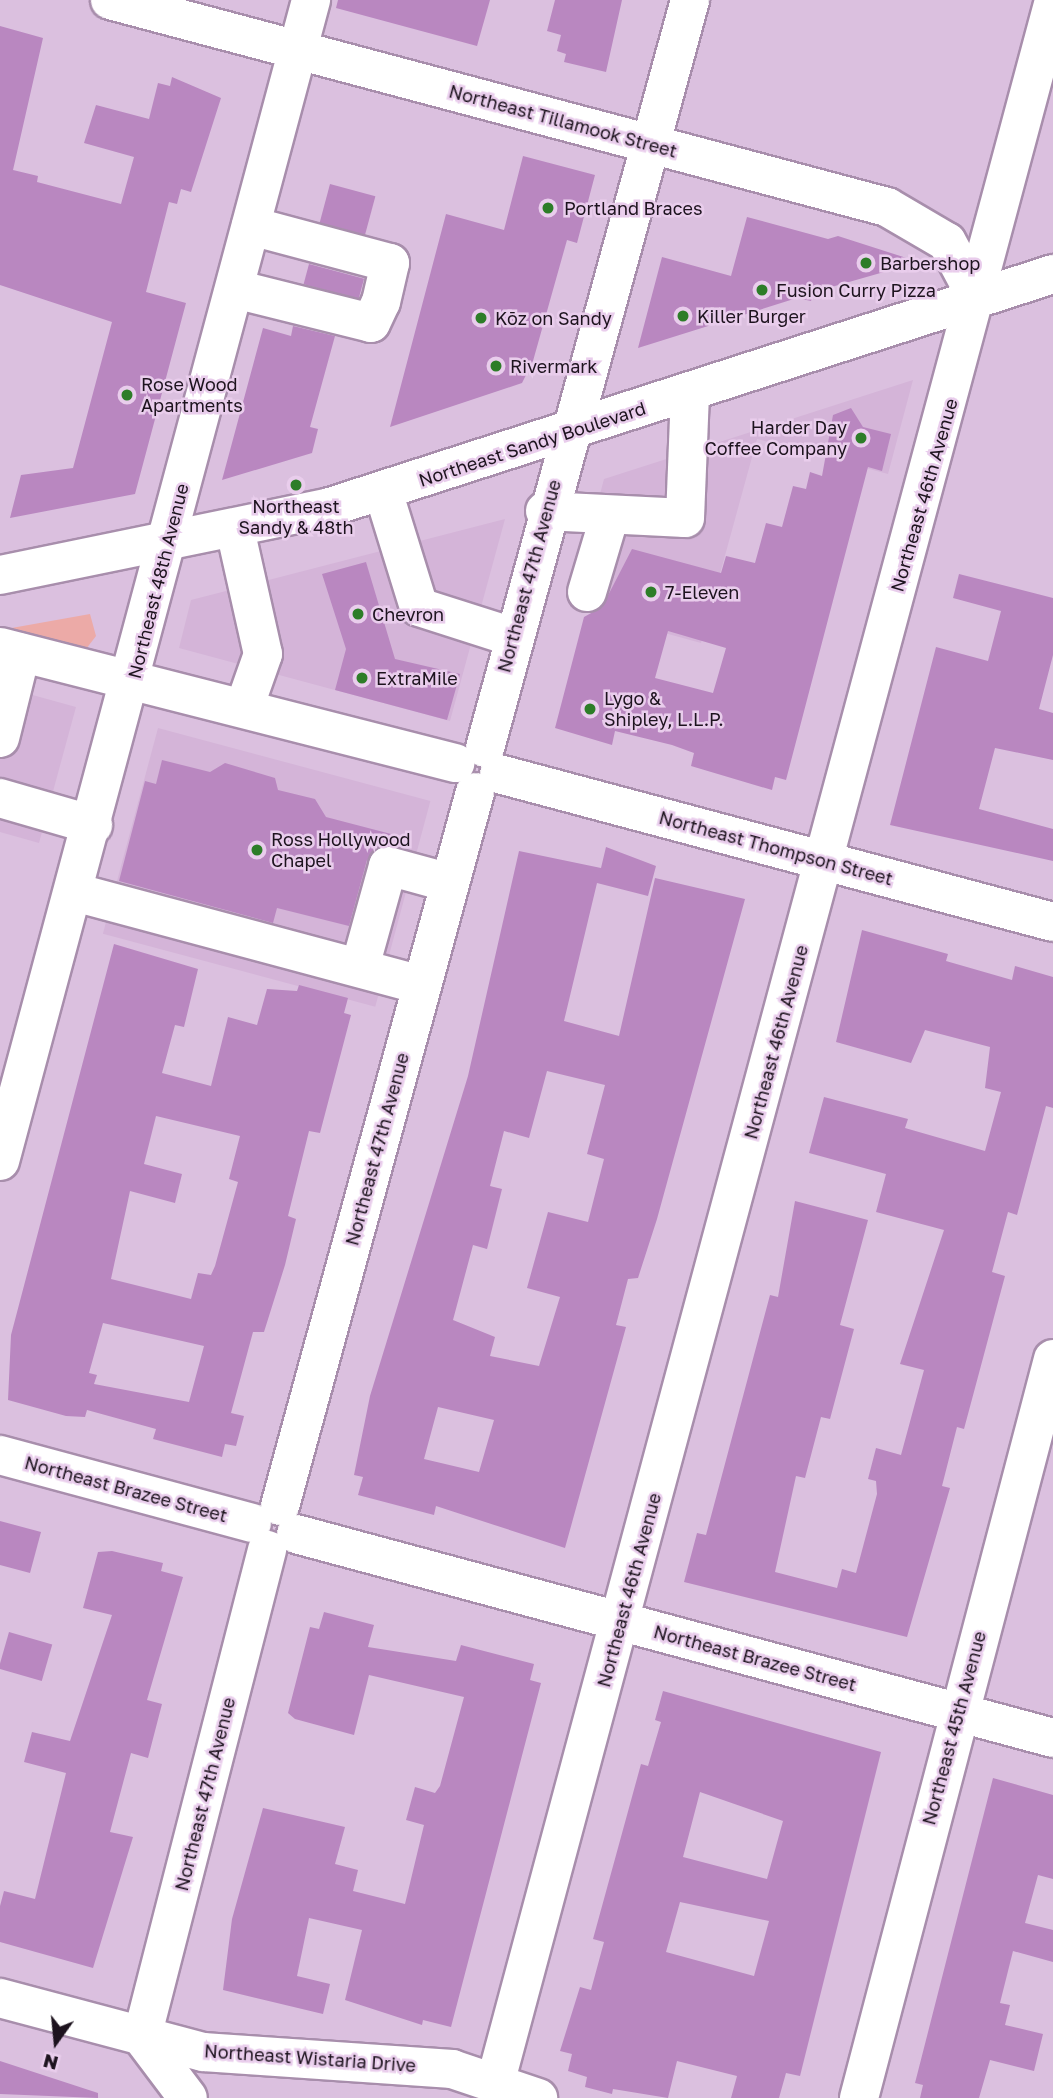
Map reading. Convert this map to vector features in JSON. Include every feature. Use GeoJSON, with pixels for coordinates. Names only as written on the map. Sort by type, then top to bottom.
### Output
{"type":"FeatureCollection","features":[{"type":"Feature","properties":{"kind":"street","name":"Northeast Tillamook Street"},"geometry":{"type":"LineString","coordinates":[[110,0],[887,207],[919,222],[947,242],[977,298]]}},
{"type":"Feature","properties":{"kind":"street","name":"Northeast 48th Avenue"},"geometry":{"type":"LineString","coordinates":[[0,1161],[134,679],[167,543],[311,0]]}},
{"type":"Feature","properties":{"kind":"street","name":"Northeast 47th Avenue"},"geometry":{"type":"LineString","coordinates":[[142,2037],[274,1528],[450,883],[545,511],[653,145],[691,0]]}},
{"type":"Feature","properties":{"kind":"street","name":"Northeast 46th Avenue"},"geometry":{"type":"LineString","coordinates":[[496,2080],[977,298],[1053,4]]}},
{"type":"Feature","properties":{"kind":"street"},"geometry":{"type":"LineString","coordinates":[[235,289],[371,323],[381,302],[390,263],[251,226]]}},
{"type":"Feature","properties":{"kind":"street","name":"Northeast Sandy Boulevard"},"geometry":{"type":"LineString","coordinates":[[0,575],[235,529],[383,491],[1053,274]]}},
{"type":"Feature","properties":{"kind":"street"},"geometry":{"type":"LineString","coordinates":[[545,511],[685,518],[690,393]]}},
{"type":"Feature","properties":{"kind":"street"},"geometry":{"type":"LineString","coordinates":[[383,491],[419,607],[513,636]]}},
{"type":"Feature","properties":{"kind":"street"},"geometry":{"type":"LineString","coordinates":[[587,592],[610,515]]}},
{"type":"Feature","properties":{"kind":"street"},"geometry":{"type":"LineString","coordinates":[[235,529],[263,653],[244,708]]}},
{"type":"Feature","properties":{"kind":"street"},"geometry":{"type":"LineString","coordinates":[[0,738],[11,650]]}},
{"type":"Feature","properties":{"kind":"street","name":"Northeast Thompson Street"},"geometry":{"type":"LineString","coordinates":[[11,650],[134,679],[1053,922]]}},
{"type":"Feature","properties":{"kind":"street"},"geometry":{"type":"LineString","coordinates":[[0,798],[93,825]]}},
{"type":"Feature","properties":{"kind":"street"},"geometry":{"type":"LineString","coordinates":[[360,967],[388,866],[450,883]]}},
{"type":"Feature","properties":{"kind":"street"},"geometry":{"type":"LineString","coordinates":[[74,892],[422,985]]}},
{"type":"Feature","properties":{"kind":"street","name":"Northeast 45th Avenue"},"geometry":{"type":"LineString","coordinates":[[859,2098],[1053,1359]]}},
{"type":"Feature","properties":{"kind":"street","name":"Northeast Brazee Street"},"geometry":{"type":"LineString","coordinates":[[0,1455],[1053,1738]]}},
{"type":"Feature","properties":{"kind":"street","name":"Northeast Wistaria Drive"},"geometry":{"type":"LineString","coordinates":[[0,1998],[203,2052],[415,2065],[496,2080],[537,2098]]}},
{"type":"Feature","properties":{"kind":"street"},"geometry":{"type":"LineString","coordinates":[[142,2037],[188,2098]]}},
{"type":"Feature","properties":{"kind":"shaded area"},"geometry":{"type":"Polygon","coordinates":[[[913,380],[888,474],[757,439],[701,643],[570,607],[604,479],[913,380]]]}},
{"type":"Feature","properties":{"kind":"shaded area"},"geometry":{"type":"Polygon","coordinates":[[[505,519],[450,721],[179,648],[191,600],[505,519]]]}},
{"type":"Feature","properties":{"kind":"shaded area"},"geometry":{"type":"Polygon","coordinates":[[[90,614],[96,636],[83,653],[6,629],[90,614]]]}},
{"type":"Feature","properties":{"kind":"shaded area"},"geometry":{"type":"Polygon","coordinates":[[[0,686],[76,707],[39,843],[0,832],[0,686]]]}},
{"type":"Feature","properties":{"kind":"shaded area"},"geometry":{"type":"Polygon","coordinates":[[[158,728],[430,801],[375,1007],[103,934],[158,728]]]}},
{"type":"Feature","properties":{"kind":"building"},"geometry":{"type":"Polygon","coordinates":[[[338,0],[490,0],[477,46],[336,8],[338,0]]]}},
{"type":"Feature","properties":{"kind":"building"},"geometry":{"type":"Polygon","coordinates":[[[555,0],[622,0],[606,72],[564,62],[566,54],[557,51],[561,35],[547,31],[555,0]]]}},
{"type":"Feature","properties":{"kind":"building"},"geometry":{"type":"Polygon","coordinates":[[[0,26],[43,38],[13,170],[38,176],[37,182],[121,204],[134,157],[84,143],[96,105],[149,119],[158,83],[170,86],[172,77],[221,98],[191,192],[181,189],[177,204],[169,202],[146,292],[186,303],[135,494],[10,518],[21,475],[73,468],[112,322],[0,285],[0,26]]]}},
{"type":"Feature","properties":{"kind":"building","name":"Kōz on Sandy"},"geometry":{"type":"Polygon","coordinates":[[[523,156],[595,175],[577,243],[567,240],[533,361],[522,383],[390,427],[446,214],[504,230],[523,156]]]}},
{"type":"Feature","properties":{"kind":"building"},"geometry":{"type":"Polygon","coordinates":[[[330,184],[375,196],[365,235],[320,223],[330,184]]]}},
{"type":"Feature","properties":{"kind":"building"},"geometry":{"type":"Polygon","coordinates":[[[747,217],[828,239],[838,236],[919,262],[814,292],[811,301],[797,298],[638,348],[662,257],[731,276],[747,217]]]}},
{"type":"Feature","properties":{"kind":"building"},"geometry":{"type":"Polygon","coordinates":[[[309,264],[364,279],[359,299],[304,284],[309,264]]]}},
{"type":"Feature","properties":{"kind":"building"},"geometry":{"type":"Polygon","coordinates":[[[293,326],[335,336],[310,427],[318,429],[312,453],[222,480],[263,328],[291,336],[293,326]]]}},
{"type":"Feature","properties":{"kind":"building"},"geometry":{"type":"Polygon","coordinates":[[[851,408],[863,427],[891,434],[882,471],[868,467],[786,780],[775,777],[772,790],[691,766],[694,753],[672,745],[615,731],[612,745],[555,728],[584,617],[602,607],[632,549],[721,573],[726,556],[755,563],[766,523],[782,527],[793,486],[806,489],[810,472],[822,476],[833,415],[851,408]],[[668,631],[655,678],[713,693],[726,648],[668,631]]]}},
{"type":"Feature","properties":{"kind":"building","name":"Chevron"},"geometry":{"type":"Polygon","coordinates":[[[366,562],[395,659],[460,674],[447,720],[335,690],[346,649],[322,574],[366,562]]]}},
{"type":"Feature","properties":{"kind":"building"},"geometry":{"type":"Polygon","coordinates":[[[959,574],[1053,598],[1053,655],[1039,709],[1053,713],[1053,760],[995,748],[979,809],[1053,829],[1053,861],[890,825],[936,647],[988,661],[1001,611],[953,598],[959,574]]]}},
{"type":"Feature","properties":{"kind":"building","name":"Ross Hollywood Chapel"},"geometry":{"type":"Polygon","coordinates":[[[162,760],[210,772],[225,763],[275,778],[278,790],[315,799],[326,817],[391,834],[388,845],[367,860],[349,926],[277,908],[273,923],[119,881],[145,781],[156,784],[162,760]]]}},
{"type":"Feature","properties":{"kind":"building"},"geometry":{"type":"Polygon","coordinates":[[[606,847],[656,866],[648,896],[597,883],[564,1021],[619,1036],[655,878],[745,899],[657,1219],[638,1278],[628,1279],[616,1325],[626,1327],[565,1548],[436,1506],[434,1515],[358,1495],[363,1477],[354,1475],[370,1396],[468,1076],[519,851],[601,868],[606,847]],[[547,1071],[529,1138],[504,1131],[490,1186],[502,1189],[487,1249],[473,1245],[453,1320],[495,1337],[490,1356],[539,1366],[560,1297],[527,1288],[548,1212],[588,1222],[604,1159],[587,1154],[605,1085],[547,1071]],[[438,1407],[424,1459],[479,1472],[494,1420],[438,1407]]]}},
{"type":"Feature","properties":{"kind":"building"},"geometry":{"type":"Polygon","coordinates":[[[862,930],[948,954],[946,961],[1012,980],[1015,966],[1053,977],[1053,1108],[1046,1106],[1017,1215],[1008,1212],[992,1272],[1005,1276],[964,1429],[957,1427],[942,1486],[950,1488],[907,1637],[684,1582],[697,1533],[706,1535],[770,1295],[778,1297],[795,1201],[868,1220],[840,1325],[854,1329],[830,1419],[821,1417],[805,1478],[796,1476],[775,1572],[837,1588],[842,1569],[856,1573],[877,1494],[876,1481],[868,1479],[876,1448],[901,1455],[924,1370],[900,1364],[944,1230],[876,1212],[886,1174],[809,1153],[824,1097],[908,1119],[905,1128],[985,1151],[1001,1092],[985,1088],[990,1047],[925,1030],[911,1063],[836,1042],[862,930]]]}},
{"type":"Feature","properties":{"kind":"building"},"geometry":{"type":"Polygon","coordinates":[[[114,944],[198,969],[184,1027],[175,1025],[162,1073],[211,1086],[228,1017],[257,1025],[267,989],[297,991],[299,985],[348,998],[344,1013],[351,1015],[320,1133],[309,1131],[288,1216],[296,1219],[285,1265],[264,1332],[253,1332],[231,1413],[244,1416],[236,1446],[225,1444],[222,1457],[153,1439],[156,1429],[87,1410],[85,1417],[66,1416],[8,1400],[11,1335],[114,944]],[[156,1116],[144,1164],[182,1174],[175,1203],[130,1191],[111,1279],[191,1299],[198,1273],[211,1275],[215,1266],[238,1182],[229,1179],[240,1136],[156,1116]],[[103,1323],[89,1373],[97,1375],[94,1384],[189,1402],[204,1346],[103,1323]]]}},
{"type":"Feature","properties":{"kind":"building"},"geometry":{"type":"Polygon","coordinates":[[[0,1521],[41,1532],[30,1573],[0,1565],[0,1521]]]}},
{"type":"Feature","properties":{"kind":"building"},"geometry":{"type":"Polygon","coordinates":[[[112,1551],[163,1563],[161,1571],[183,1577],[147,1700],[162,1704],[148,1758],[131,1753],[110,1832],[133,1837],[93,1968],[0,1942],[0,1906],[4,1891],[35,1899],[66,1773],[24,1762],[32,1732],[70,1741],[112,1615],[83,1608],[98,1552],[112,1551]]]}},
{"type":"Feature","properties":{"kind":"building"},"geometry":{"type":"Polygon","coordinates":[[[324,1612],[374,1625],[368,1647],[456,1661],[461,1645],[534,1664],[530,1680],[541,1683],[451,2027],[423,2020],[422,2025],[345,2000],[362,1930],[309,1918],[297,1976],[330,1984],[323,2014],[223,1990],[232,1919],[263,1808],[345,1827],[335,1864],[358,1870],[353,1891],[405,1904],[424,1825],[406,1820],[415,1787],[435,1793],[440,1786],[464,1697],[369,1675],[354,1735],[295,1719],[288,1713],[310,1627],[319,1629],[324,1612]]]}},
{"type":"Feature","properties":{"kind":"building"},"geometry":{"type":"Polygon","coordinates":[[[9,1632],[52,1644],[42,1681],[0,1669],[9,1632]]]}},
{"type":"Feature","properties":{"kind":"building"},"geometry":{"type":"Polygon","coordinates":[[[663,1691],[881,1752],[800,2076],[786,2073],[779,2098],[731,2098],[737,2076],[677,2061],[668,2098],[613,2089],[612,2094],[585,2087],[587,2077],[568,2071],[572,2054],[560,2051],[580,1987],[591,1990],[604,1942],[593,1939],[641,1764],[648,1766],[661,1722],[655,1720],[663,1691]],[[700,1792],[683,1857],[767,1879],[783,1821],[700,1792]],[[680,1902],[666,1952],[754,1976],[769,1921],[680,1902]]]}},
{"type":"Feature","properties":{"kind":"building"},"geometry":{"type":"Polygon","coordinates":[[[993,1778],[1053,1795],[1053,1879],[1038,1875],[1025,1923],[1053,1930],[1053,1962],[1013,1951],[1000,2003],[1010,2005],[1005,2025],[1043,2034],[1034,2071],[990,2060],[979,2098],[920,2098],[923,2085],[915,2083],[993,1778]]]}},
{"type":"Feature","properties":{"kind":"building"},"geometry":{"type":"Polygon","coordinates":[[[0,2061],[98,2093],[98,2098],[0,2094],[0,2061]]]}},
{"type":"Feature","properties":{"kind":"place","name":"Portland Braces"},"geometry":{"type":"Point","coordinates":[548,208]}},
{"type":"Feature","properties":{"kind":"place","name":"Barbershop"},"geometry":{"type":"Point","coordinates":[866,263]}},
{"type":"Feature","properties":{"kind":"place","name":"Fusion Curry Pizza"},"geometry":{"type":"Point","coordinates":[762,290]}},
{"type":"Feature","properties":{"kind":"place","name":"Killer Burger"},"geometry":{"type":"Point","coordinates":[683,316]}},
{"type":"Feature","properties":{"kind":"place","name":"Kōz on Sandy"},"geometry":{"type":"Point","coordinates":[481,318]}},
{"type":"Feature","properties":{"kind":"place","name":"Rivermark"},"geometry":{"type":"Point","coordinates":[496,366]}},
{"type":"Feature","properties":{"kind":"place","name":"Rose Wood Apartments"},"geometry":{"type":"Point","coordinates":[127,395]}},
{"type":"Feature","properties":{"kind":"place","name":"Harder Day Coffee Company"},"geometry":{"type":"Point","coordinates":[861,438]}},
{"type":"Feature","properties":{"kind":"place","name":"Northeast Sandy & 48th"},"geometry":{"type":"Point","coordinates":[296,485]}},
{"type":"Feature","properties":{"kind":"place","name":"7-Eleven"},"geometry":{"type":"Point","coordinates":[651,592]}},
{"type":"Feature","properties":{"kind":"place","name":"Chevron"},"geometry":{"type":"Point","coordinates":[358,614]}},
{"type":"Feature","properties":{"kind":"place","name":"ExtraMile"},"geometry":{"type":"Point","coordinates":[362,678]}},
{"type":"Feature","properties":{"kind":"place","name":"Lygo & Shipley, L.L.P."},"geometry":{"type":"Point","coordinates":[590,709]}},
{"type":"Feature","properties":{"kind":"place","name":"Ross Hollywood Chapel"},"geometry":{"type":"Point","coordinates":[257,850]}}]}
